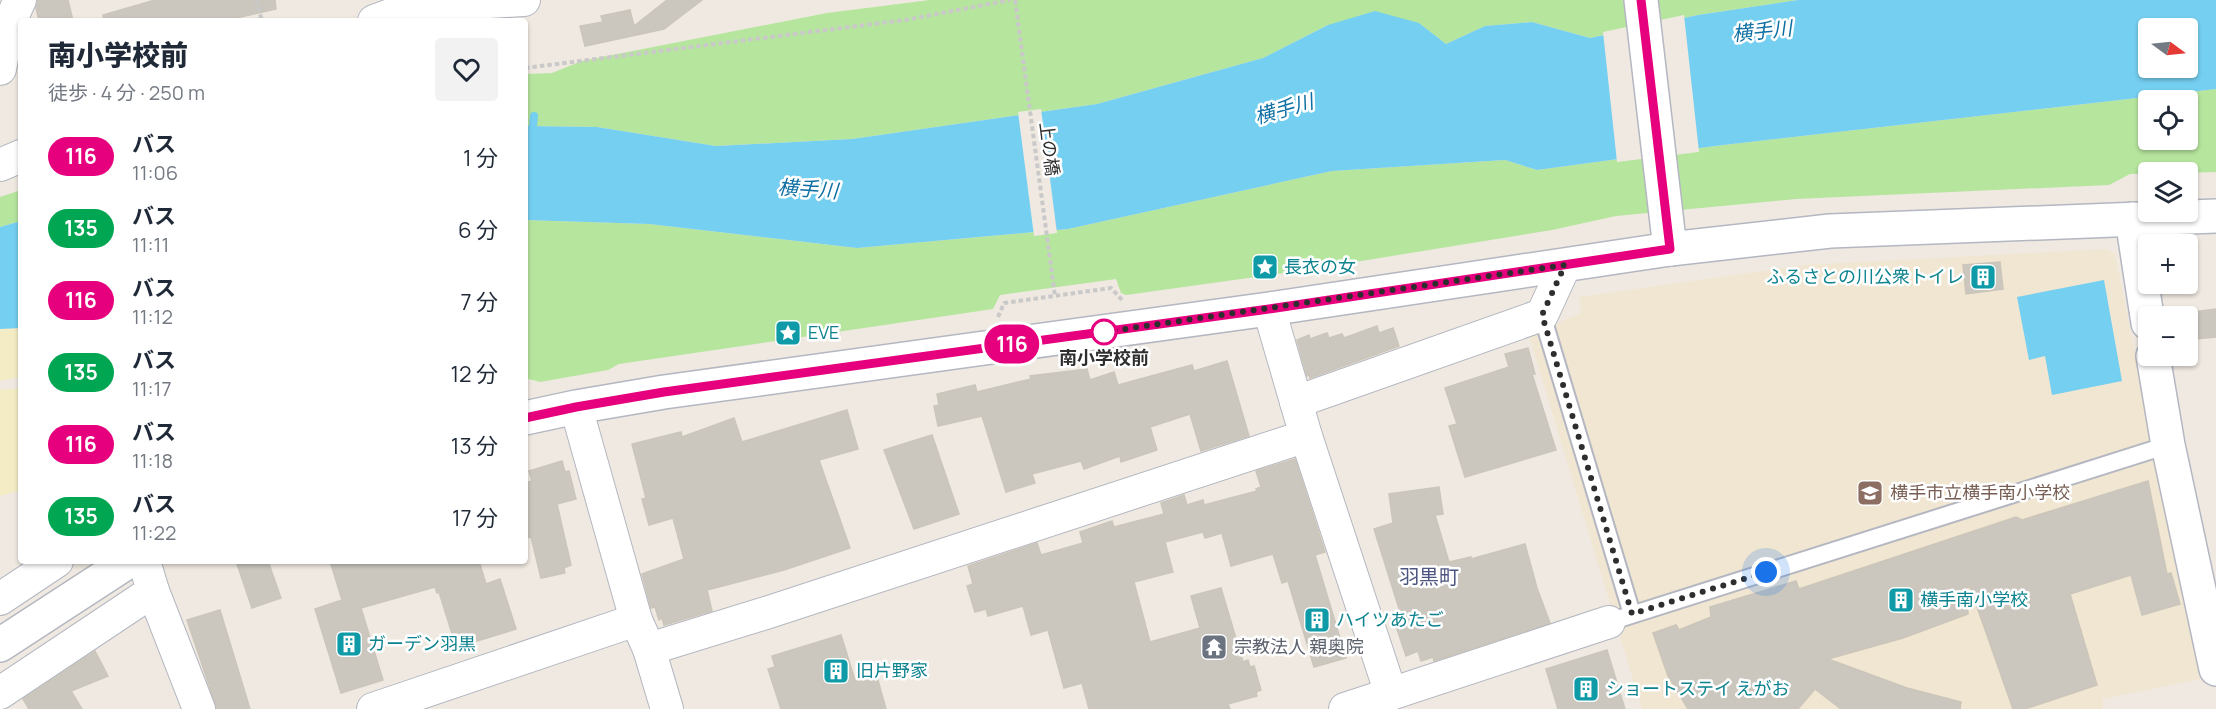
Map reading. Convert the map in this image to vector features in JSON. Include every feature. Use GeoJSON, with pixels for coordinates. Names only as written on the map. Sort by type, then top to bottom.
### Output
{"type":"FeatureCollection","features":[{"type":"Feature","properties":{"kind":"main road"},"geometry":{"type":"LineString","coordinates":[[1641,0],[1670,249]]}},
{"type":"Feature","properties":{"kind":"main road"},"geometry":{"type":"LineString","coordinates":[[528,417],[664,392],[1269,309],[1670,249],[1830,231],[2216,216]]}},
{"type":"Feature","properties":{"kind":"main road"},"geometry":{"type":"LineString","coordinates":[[2132,219],[2145,306]]}},
{"type":"Feature","properties":{"kind":"main road"},"geometry":{"type":"LineString","coordinates":[[2155,366],[2168,445],[2216,669]]}},
{"type":"Feature","properties":{"kind":"main road"},"geometry":{"type":"LineString","coordinates":[[0,645],[124,564]]}},
{"type":"Feature","properties":{"kind":"street"},"geometry":{"type":"LineString","coordinates":[[0,69],[3,48],[20,0]]}},
{"type":"Feature","properties":{"kind":"street"},"geometry":{"type":"LineString","coordinates":[[382,18],[393,14],[456,4],[524,0]]}},
{"type":"Feature","properties":{"kind":"street"},"geometry":{"type":"LineString","coordinates":[[0,165],[18,157]]}},
{"type":"Feature","properties":{"kind":"street"},"geometry":{"type":"LineString","coordinates":[[1296,402],[1542,315],[1565,265]]}},
{"type":"Feature","properties":{"kind":"street"},"geometry":{"type":"LineString","coordinates":[[1269,309],[1306,436],[1390,694]]}},
{"type":"Feature","properties":{"kind":"street"},"geometry":{"type":"LineString","coordinates":[[576,407],[636,620],[649,649],[667,709]]}},
{"type":"Feature","properties":{"kind":"street"},"geometry":{"type":"LineString","coordinates":[[649,649],[780,609],[1306,436]]}},
{"type":"Feature","properties":{"kind":"street"},"geometry":{"type":"LineString","coordinates":[[0,599],[52,564]]}},
{"type":"Feature","properties":{"kind":"street"},"geometry":{"type":"LineString","coordinates":[[145,564],[153,591],[199,709]]}},
{"type":"Feature","properties":{"kind":"street"},"geometry":{"type":"LineString","coordinates":[[0,693],[153,591]]}},
{"type":"Feature","properties":{"kind":"street"},"geometry":{"type":"LineString","coordinates":[[1345,709],[1621,618]]}},
{"type":"Feature","properties":{"kind":"street"},"geometry":{"type":"LineString","coordinates":[[373,709],[636,620]]}},
{"type":"Feature","properties":{"kind":"lane"},"geometry":{"type":"LineString","coordinates":[[1542,315],[1621,618],[2168,445]]}},
{"type":"Feature","properties":{"kind":"path"},"geometry":{"type":"LineString","coordinates":[[256,0],[261,18]]}},
{"type":"Feature","properties":{"kind":"path"},"geometry":{"type":"LineString","coordinates":[[528,68],[905,20],[1010,0]]}},
{"type":"Feature","properties":{"kind":"path","name":"上の橋"},"geometry":{"type":"LineString","coordinates":[[1015,0],[1055,296]]}},
{"type":"Feature","properties":{"kind":"path"},"geometry":{"type":"LineString","coordinates":[[998,318],[1004,303],[1111,288],[1123,301]]}},
{"type":"Feature","properties":{"kind":"shaded area","name":"横手市立横手南小学校"},"geometry":{"type":"Polygon","coordinates":[[[2106,249],[2115,254],[2200,679],[2103,699],[2103,709],[1642,709],[1529,336],[1581,313],[1579,297],[1804,265],[2106,249]]]}},
{"type":"Feature","properties":{"kind":"green space"},"geometry":{"type":"Polygon","coordinates":[[[930,0],[1798,0],[1698,15],[1590,38],[1532,22],[1485,26],[1446,44],[1419,23],[1328,25],[1263,58],[1097,104],[852,139],[716,146],[597,127],[528,126],[528,74],[552,73],[582,61],[827,13],[930,0]]]}},
{"type":"Feature","properties":{"kind":"green space"},"geometry":{"type":"Polygon","coordinates":[[[2216,89],[2216,172],[2198,172],[2198,162],[2138,162],[2138,174],[2130,174],[2109,185],[1796,199],[1616,216],[1552,230],[1306,270],[1126,295],[1121,293],[1116,279],[1000,295],[993,309],[619,364],[608,370],[540,382],[528,379],[528,220],[649,224],[857,248],[1068,229],[1332,171],[1505,160],[1537,170],[1715,146],[2138,98],[2138,150],[2198,150],[2198,91],[2216,89]]]}},
{"type":"Feature","properties":{"kind":"green space"},"geometry":{"type":"Polygon","coordinates":[[[18,191],[18,222],[0,227],[0,197],[18,191]]]}},
{"type":"Feature","properties":{"kind":"sand"},"geometry":{"type":"Polygon","coordinates":[[[18,328],[18,378],[0,381],[0,329],[18,328]]]}},
{"type":"Feature","properties":{"kind":"sand"},"geometry":{"type":"Polygon","coordinates":[[[18,388],[18,491],[0,496],[0,390],[18,388]]]}},
{"type":"Feature","properties":{"kind":"water","name":"横手川"},"geometry":{"type":"Polygon","coordinates":[[[1798,0],[2216,0],[2216,89],[2198,91],[2138,90],[2138,98],[1715,146],[1537,170],[1505,160],[1332,171],[1068,229],[857,248],[649,224],[528,220],[528,126],[597,127],[716,146],[852,139],[1097,104],[1263,58],[1328,25],[1375,11],[1419,23],[1446,44],[1485,26],[1532,22],[1590,38],[1698,15],[1798,0]]]}},
{"type":"Feature","properties":{"kind":"water"},"geometry":{"type":"Polygon","coordinates":[[[18,222],[18,328],[0,329],[0,227],[18,222]]]}},
{"type":"Feature","properties":{"kind":"water"},"geometry":{"type":"Polygon","coordinates":[[[2104,280],[2122,381],[2052,395],[2045,356],[2029,360],[2017,297],[2104,280]]]}},
{"type":"Feature","properties":{"kind":"pier"},"geometry":{"type":"Polygon","coordinates":[[[1684,15],[1699,152],[1617,162],[1603,32],[1684,15]]]}},
{"type":"Feature","properties":{"kind":"pier"},"geometry":{"type":"Polygon","coordinates":[[[1041,109],[1057,233],[1034,236],[1018,112],[1041,109]]]}},
{"type":"Feature","properties":{"kind":"building"},"geometry":{"type":"Polygon","coordinates":[[[38,0],[68,0],[72,18],[38,18],[36,8],[38,0]]]}},
{"type":"Feature","properties":{"kind":"building"},"geometry":{"type":"Polygon","coordinates":[[[155,0],[275,0],[276,9],[236,18],[104,18],[103,15],[155,0]]]}},
{"type":"Feature","properties":{"kind":"building"},"geometry":{"type":"Polygon","coordinates":[[[667,0],[702,0],[664,29],[585,46],[580,26],[603,22],[601,16],[630,10],[634,26],[667,0]]]}},
{"type":"Feature","properties":{"kind":"building","name":"ふるさとの川公衆トイレ"},"geometry":{"type":"Polygon","coordinates":[[[2000,262],[2003,289],[1966,294],[1963,265],[2000,262]]]}},
{"type":"Feature","properties":{"kind":"building"},"geometry":{"type":"Polygon","coordinates":[[[2216,309],[2216,337],[2198,339],[2198,311],[2216,309]]]}},
{"type":"Feature","properties":{"kind":"building"},"geometry":{"type":"Polygon","coordinates":[[[1377,326],[1379,333],[1393,328],[1399,346],[1310,378],[1309,375],[1307,376],[1297,340],[1309,335],[1310,339],[1327,333],[1329,338],[1342,334],[1344,338],[1377,326]]]}},
{"type":"Feature","properties":{"kind":"building"},"geometry":{"type":"Polygon","coordinates":[[[1528,348],[1535,374],[1532,374],[1556,450],[1465,477],[1449,426],[1457,424],[1445,388],[1509,367],[1505,354],[1528,348]]]}},
{"type":"Feature","properties":{"kind":"building"},"geometry":{"type":"Polygon","coordinates":[[[1227,361],[1249,436],[1201,451],[1190,414],[1150,427],[1157,450],[1121,462],[1120,456],[1084,469],[1081,461],[1032,474],[1035,483],[1006,492],[982,416],[938,426],[934,406],[939,405],[937,394],[975,385],[977,392],[1031,379],[1030,376],[1087,369],[1090,380],[1114,372],[1118,385],[1192,365],[1194,371],[1227,361]]]}},
{"type":"Feature","properties":{"kind":"building"},"geometry":{"type":"Polygon","coordinates":[[[847,410],[858,449],[819,460],[850,548],[784,570],[707,590],[712,611],[664,625],[662,618],[659,620],[655,607],[651,608],[642,574],[684,559],[673,518],[649,525],[642,499],[646,498],[632,444],[681,432],[682,437],[734,418],[742,442],[847,410]]]}},
{"type":"Feature","properties":{"kind":"building"},"geometry":{"type":"Polygon","coordinates":[[[932,435],[959,514],[914,529],[884,450],[932,435]]]}},
{"type":"Feature","properties":{"kind":"building"},"geometry":{"type":"Polygon","coordinates":[[[1295,459],[1325,552],[1315,555],[1346,658],[1314,667],[1288,581],[1282,583],[1273,554],[1231,566],[1222,533],[1205,538],[1203,532],[1165,542],[1173,572],[1134,582],[1150,642],[1200,628],[1191,596],[1221,588],[1243,662],[1248,660],[1250,667],[1254,666],[1261,690],[1256,692],[1257,696],[1228,704],[1230,709],[1089,709],[1082,683],[1064,688],[1048,630],[1031,635],[1023,606],[988,616],[986,609],[975,612],[967,586],[973,584],[968,566],[1037,543],[1041,555],[1083,543],[1080,532],[1112,521],[1114,527],[1164,514],[1161,503],[1184,495],[1187,505],[1203,500],[1204,505],[1257,491],[1256,489],[1261,487],[1256,471],[1295,459]]]}},
{"type":"Feature","properties":{"kind":"building"},"geometry":{"type":"Polygon","coordinates":[[[562,461],[565,472],[569,471],[576,499],[557,504],[571,565],[564,568],[565,573],[541,578],[531,537],[528,538],[528,482],[532,481],[529,471],[562,461]]]}},
{"type":"Feature","properties":{"kind":"building","name":"横手南小学校"},"geometry":{"type":"Polygon","coordinates":[[[2148,481],[2167,574],[2171,573],[2180,604],[2142,615],[2131,575],[2070,594],[2097,685],[2025,709],[2013,709],[1970,587],[1966,588],[1968,614],[1903,638],[1828,659],[1907,688],[1961,702],[1960,709],[1841,709],[1815,689],[1798,709],[1688,709],[1668,676],[1653,633],[1676,625],[1679,630],[1711,617],[1710,607],[1796,581],[1799,589],[2016,517],[2022,520],[2148,481]]]}},
{"type":"Feature","properties":{"kind":"building"},"geometry":{"type":"Polygon","coordinates":[[[1439,487],[1443,514],[1435,515],[1449,562],[1471,557],[1471,559],[1525,544],[1537,588],[1550,623],[1434,661],[1433,657],[1421,661],[1418,651],[1406,656],[1393,617],[1401,615],[1374,529],[1393,523],[1389,494],[1439,487]]]}},
{"type":"Feature","properties":{"kind":"building"},"geometry":{"type":"Polygon","coordinates":[[[237,564],[269,564],[281,598],[252,608],[237,564]]]}},
{"type":"Feature","properties":{"kind":"building"},"geometry":{"type":"Polygon","coordinates":[[[331,564],[480,564],[486,584],[500,579],[516,629],[477,641],[475,633],[454,640],[439,592],[437,593],[435,587],[361,608],[383,680],[341,693],[315,609],[342,600],[331,564]]]}},
{"type":"Feature","properties":{"kind":"building"},"geometry":{"type":"Polygon","coordinates":[[[220,610],[250,709],[217,709],[187,620],[220,610]]]}},
{"type":"Feature","properties":{"kind":"building","name":"旧片野家"},"geometry":{"type":"Polygon","coordinates":[[[841,635],[855,680],[876,673],[886,709],[781,709],[768,669],[775,667],[772,656],[841,635]]]}},
{"type":"Feature","properties":{"kind":"building","name":"ショートステイ えがお"},"geometry":{"type":"Polygon","coordinates":[[[1607,650],[1625,709],[1558,709],[1546,669],[1607,650]]]}},
{"type":"Feature","properties":{"kind":"building"},"geometry":{"type":"Polygon","coordinates":[[[95,651],[108,676],[71,691],[82,709],[29,709],[23,699],[95,651]]]}},
{"type":"Feature","properties":{"kind":"waterway"},"geometry":{"type":"LineString","coordinates":[[532,136],[534,116]]}},
{"type":"Feature","properties":{"kind":"bus line","name":"116"},"geometry":{"type":"LineString","coordinates":[[528,417],[664,392],[1269,309],[1670,249],[1641,0]]}},
{"type":"Feature","properties":{"kind":"place","name":"長衣の女"},"geometry":{"type":"Point","coordinates":[1265,267]}},
{"type":"Feature","properties":{"kind":"place","name":"ふるさとの川公衆トイレ"},"geometry":{"type":"Point","coordinates":[1983,277]}},
{"type":"Feature","properties":{"kind":"place","name":"南小学校前"},"geometry":{"type":"Point","coordinates":[1104,332]}},
{"type":"Feature","properties":{"kind":"place","name":"EVE"},"geometry":{"type":"Point","coordinates":[788,333]}},
{"type":"Feature","properties":{"kind":"place","name":"横手市立横手南小学校"},"geometry":{"type":"Point","coordinates":[1870,493]}},
{"type":"Feature","properties":{"kind":"place","name":"横手南小学校"},"geometry":{"type":"Point","coordinates":[1901,600]}},
{"type":"Feature","properties":{"kind":"place","name":"ハイツあたご"},"geometry":{"type":"Point","coordinates":[1317,620]}},
{"type":"Feature","properties":{"kind":"place","name":"ガーデン羽黒"},"geometry":{"type":"Point","coordinates":[349,644]}},
{"type":"Feature","properties":{"kind":"place","name":"宗教法人 親奥院"},"geometry":{"type":"Point","coordinates":[1214,647]}},
{"type":"Feature","properties":{"kind":"place","name":"旧片野家"},"geometry":{"type":"Point","coordinates":[836,671]}},
{"type":"Feature","properties":{"kind":"place","name":"ショートステイ えがお"},"geometry":{"type":"Point","coordinates":[1586,689]}},
{"type":"Feature","properties":{"kind":"district","name":"羽黒町"},"geometry":{"type":"Point","coordinates":[1429,577]}},
{"type":"Feature","properties":{"kind":"route"},"geometry":{"type":"LineString","coordinates":[[1104,332],[1565,265],[1542,315],[1632,614],[1766,572]]}}]}
